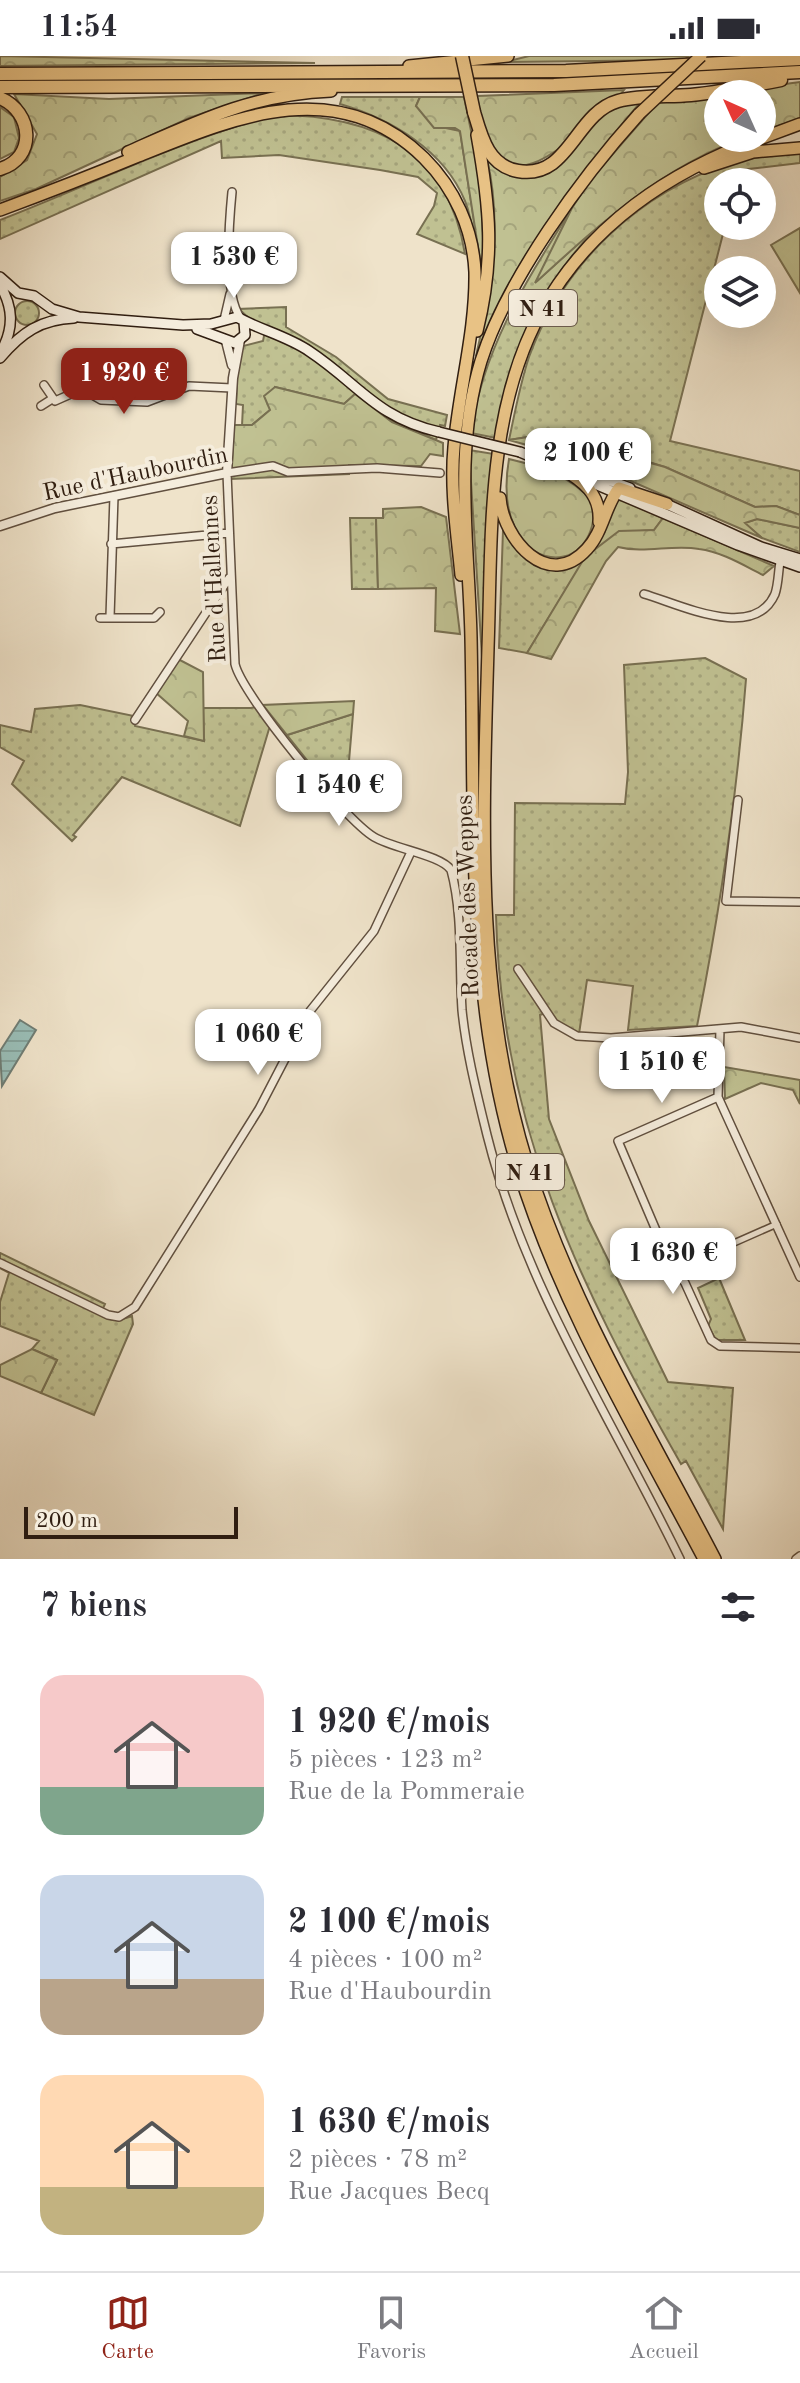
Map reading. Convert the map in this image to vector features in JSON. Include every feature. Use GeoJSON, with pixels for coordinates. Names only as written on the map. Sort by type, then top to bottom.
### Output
{"type":"FeatureCollection","features":[{"type":"Feature","properties":{"kind":"highway"},"geometry":{"type":"LineString","coordinates":[[462,56],[488,194],[491,247],[485,298],[463,382]]}},
{"type":"Feature","properties":{"kind":"highway"},"geometry":{"type":"LineString","coordinates":[[383,70],[508,56]]}},
{"type":"Feature","properties":{"kind":"highway","name":"N 41"},"geometry":{"type":"LineString","coordinates":[[472,687],[464,472],[468,422],[480,364],[505,306],[569,200],[596,162],[639,114],[701,56]]}},
{"type":"Feature","properties":{"kind":"highway"},"geometry":{"type":"LineString","coordinates":[[0,74],[566,71],[800,59]]}},
{"type":"Feature","properties":{"kind":"highway"},"geometry":{"type":"LineString","coordinates":[[474,112],[493,157],[512,170],[530,172],[553,164],[593,116],[615,102],[711,93],[800,75]]}},
{"type":"Feature","properties":{"kind":"highway"},"geometry":{"type":"LineString","coordinates":[[0,87],[619,83],[800,75]]}},
{"type":"Feature","properties":{"kind":"highway"},"geometry":{"type":"LineString","coordinates":[[30,199],[185,127],[263,98],[299,92],[436,90],[461,84]]}},
{"type":"Feature","properties":{"kind":"highway"},"geometry":{"type":"LineString","coordinates":[[0,98],[19,110],[27,128],[24,150],[2,168]]}},
{"type":"Feature","properties":{"kind":"highway"},"geometry":{"type":"LineString","coordinates":[[0,210],[198,132],[248,116],[319,109],[371,122],[410,145],[429,163],[446,184],[463,216],[471,245],[475,281],[454,449],[453,488],[472,687]]}},
{"type":"Feature","properties":{"kind":"highway"},"geometry":{"type":"LineString","coordinates":[[776,133],[800,124]]}},
{"type":"Feature","properties":{"kind":"highway"},"geometry":{"type":"LineString","coordinates":[[633,205],[715,163],[753,152],[800,148]]}},
{"type":"Feature","properties":{"kind":"highway"},"geometry":{"type":"LineString","coordinates":[[633,205],[696,163],[725,152]]}},
{"type":"Feature","properties":{"kind":"highway","name":"N 41"},"geometry":{"type":"LineString","coordinates":[[502,438],[517,371],[541,313],[584,250],[633,205]]}},
{"type":"Feature","properties":{"kind":"highway"},"geometry":{"type":"LineString","coordinates":[[502,438],[501,509],[509,533],[519,548],[536,560],[560,563],[585,552],[597,534],[616,490],[620,488],[669,508]]}},
{"type":"Feature","properties":{"kind":"highway","name":"Rocade des Weppes"},"geometry":{"type":"LineString","coordinates":[[502,438],[494,521],[484,872],[487,948],[504,1073],[527,1162],[566,1269],[715,1559]]}},
{"type":"Feature","properties":{"kind":"highway"},"geometry":{"type":"LineString","coordinates":[[561,468],[591,491],[600,514],[597,534]]}},
{"type":"Feature","properties":{"kind":"highway","name":"Rocade des Weppes"},"geometry":{"type":"LineString","coordinates":[[472,687],[477,956],[486,1029],[506,1126],[553,1263],[702,1559]]}},
{"type":"Feature","properties":{"kind":"main road"},"geometry":{"type":"LineString","coordinates":[[0,277],[16,292],[87,318]]}},
{"type":"Feature","properties":{"kind":"main road"},"geometry":{"type":"LineString","coordinates":[[0,285],[11,321],[10,333],[0,355]]}},
{"type":"Feature","properties":{"kind":"main road"},"geometry":{"type":"LineString","coordinates":[[9,309],[15,299],[26,295]]}},
{"type":"Feature","properties":{"kind":"main road"},"geometry":{"type":"LineString","coordinates":[[42,303],[45,314],[42,324]]}},
{"type":"Feature","properties":{"kind":"main road"},"geometry":{"type":"LineString","coordinates":[[0,355],[28,331],[48,320],[87,318],[183,325],[232,316],[310,351],[383,411],[412,425],[578,466],[800,567]]}},
{"type":"Feature","properties":{"kind":"main road"},"geometry":{"type":"LineString","coordinates":[[223,320],[224,339]]}},
{"type":"Feature","properties":{"kind":"main road"},"geometry":{"type":"LineString","coordinates":[[242,320],[242,338]]}},
{"type":"Feature","properties":{"kind":"main road"},"geometry":{"type":"LineString","coordinates":[[11,321],[18,329],[28,331]]}},
{"type":"Feature","properties":{"kind":"main road"},"geometry":{"type":"LineString","coordinates":[[183,325],[224,339],[276,336]]}},
{"type":"Feature","properties":{"kind":"main road"},"geometry":{"type":"LineString","coordinates":[[520,452],[616,490]]}},
{"type":"Feature","properties":{"kind":"main road"},"geometry":{"type":"LineString","coordinates":[[781,557],[800,559]]}},
{"type":"Feature","properties":{"kind":"street"},"geometry":{"type":"LineString","coordinates":[[232,192],[231,275],[234,304],[242,320]]}},
{"type":"Feature","properties":{"kind":"street"},"geometry":{"type":"LineString","coordinates":[[223,320],[231,275]]}},
{"type":"Feature","properties":{"kind":"street"},"geometry":{"type":"LineString","coordinates":[[227,473],[233,378],[242,338]]}},
{"type":"Feature","properties":{"kind":"street"},"geometry":{"type":"LineString","coordinates":[[224,339],[233,378]]}},
{"type":"Feature","properties":{"kind":"street"},"geometry":{"type":"LineString","coordinates":[[44,385],[52,399]]}},
{"type":"Feature","properties":{"kind":"street"},"geometry":{"type":"LineString","coordinates":[[41,406],[84,388],[101,400],[147,402],[189,386],[232,388]]}},
{"type":"Feature","properties":{"kind":"street","name":"Rue d'Haubourdin"},"geometry":{"type":"LineString","coordinates":[[0,526],[34,514],[114,496],[270,466],[288,472],[382,468],[440,473]]}},
{"type":"Feature","properties":{"kind":"street","name":"Rue d'Hallennes"},"geometry":{"type":"LineString","coordinates":[[227,473],[229,578],[238,676],[356,824],[375,838],[410,854],[436,858],[451,870],[463,1015],[487,1136],[518,1234],[561,1331],[680,1559]]}},
{"type":"Feature","properties":{"kind":"street"},"geometry":{"type":"LineString","coordinates":[[110,617],[114,496]]}},
{"type":"Feature","properties":{"kind":"street"},"geometry":{"type":"LineString","coordinates":[[111,544],[229,533]]}},
{"type":"Feature","properties":{"kind":"street"},"geometry":{"type":"LineString","coordinates":[[644,594],[732,618],[748,617],[762,610],[772,598],[781,557]]}},
{"type":"Feature","properties":{"kind":"street"},"geometry":{"type":"LineString","coordinates":[[135,720],[229,578]]}},
{"type":"Feature","properties":{"kind":"street"},"geometry":{"type":"LineString","coordinates":[[100,618],[154,618],[160,612]]}},
{"type":"Feature","properties":{"kind":"street"},"geometry":{"type":"LineString","coordinates":[[738,800],[726,901],[800,902]]}},
{"type":"Feature","properties":{"kind":"street"},"geometry":{"type":"LineString","coordinates":[[0,1263],[98,1311],[119,1317],[135,1307],[244,1134],[310,1011],[374,931],[410,854]]}},
{"type":"Feature","properties":{"kind":"street"},"geometry":{"type":"LineString","coordinates":[[518,969],[551,1019],[577,1036],[611,1038],[752,1028],[800,1038]]}},
{"type":"Feature","properties":{"kind":"street"},"geometry":{"type":"LineString","coordinates":[[720,1029],[718,1097],[767,1211],[777,1224],[800,1277]]}},
{"type":"Feature","properties":{"kind":"street"},"geometry":{"type":"LineString","coordinates":[[718,1097],[618,1141],[675,1269],[715,1344],[800,1348]]}},
{"type":"Feature","properties":{"kind":"street"},"geometry":{"type":"LineString","coordinates":[[675,1269],[777,1224]]}},
{"type":"Feature","properties":{"kind":"green space"},"geometry":{"type":"Polygon","coordinates":[[[0,56],[315,63],[0,66],[0,56]]]}},
{"type":"Feature","properties":{"kind":"green space"},"geometry":{"type":"Polygon","coordinates":[[[529,56],[689,56],[684,60],[505,62],[529,56]]]}},
{"type":"Feature","properties":{"kind":"green space"},"geometry":{"type":"Polygon","coordinates":[[[800,82],[800,118],[776,127],[776,85],[800,82]]]}},
{"type":"Feature","properties":{"kind":"green space"},"geometry":{"type":"Polygon","coordinates":[[[624,90],[562,147],[527,165],[513,165],[501,158],[491,145],[477,96],[624,90]]]}},
{"type":"Feature","properties":{"kind":"green space"},"geometry":{"type":"Polygon","coordinates":[[[264,93],[189,118],[36,189],[0,201],[0,177],[27,160],[37,134],[14,94],[109,99],[264,93]]]}},
{"type":"Feature","properties":{"kind":"green space"},"geometry":{"type":"Polygon","coordinates":[[[704,95],[704,152],[710,152],[632,200],[535,283],[572,208],[591,179],[659,101],[704,95]]]}},
{"type":"Feature","properties":{"kind":"green space"},"geometry":{"type":"Polygon","coordinates":[[[342,97],[420,97],[416,106],[446,128],[460,131],[480,259],[484,258],[481,275],[465,201],[444,166],[414,139],[396,128],[340,104],[342,97]]]}},
{"type":"Feature","properties":{"kind":"green space"},"geometry":{"type":"Polygon","coordinates":[[[420,97],[464,97],[480,174],[484,258],[480,260],[460,131],[455,128],[434,128],[416,106],[420,97]]]}},
{"type":"Feature","properties":{"kind":"green space"},"geometry":{"type":"Polygon","coordinates":[[[639,104],[592,162],[548,224],[509,288],[476,356],[490,282],[495,233],[487,159],[494,166],[532,177],[610,108],[639,104]]]}},
{"type":"Feature","properties":{"kind":"green space"},"geometry":{"type":"Polygon","coordinates":[[[0,107],[14,117],[19,138],[14,152],[0,159],[0,107]]]}},
{"type":"Feature","properties":{"kind":"green space"},"geometry":{"type":"Polygon","coordinates":[[[276,115],[344,122],[374,131],[400,145],[423,164],[442,188],[456,218],[465,254],[417,234],[434,206],[437,193],[418,177],[279,155],[222,158],[221,141],[0,239],[0,220],[205,137],[276,115]]]}},
{"type":"Feature","properties":{"kind":"green space"},"geometry":{"type":"Polygon","coordinates":[[[800,153],[800,163],[718,168],[742,160],[800,153]]]}},
{"type":"Feature","properties":{"kind":"green space"},"geometry":{"type":"Polygon","coordinates":[[[704,173],[704,240],[721,240],[717,256],[704,256],[704,308],[670,441],[800,471],[800,515],[776,506],[755,507],[665,467],[570,438],[546,434],[509,440],[529,357],[562,291],[584,262],[636,212],[704,173]]]}},
{"type":"Feature","properties":{"kind":"green space"},"geometry":{"type":"Polygon","coordinates":[[[572,208],[537,281],[602,222],[562,269],[531,321],[510,377],[496,438],[471,433],[477,402],[496,343],[523,288],[572,208]]]}},
{"type":"Feature","properties":{"kind":"green space"},"geometry":{"type":"Polygon","coordinates":[[[800,228],[800,293],[771,245],[800,228]]]}},
{"type":"Feature","properties":{"kind":"green space"},"geometry":{"type":"Polygon","coordinates":[[[27,301],[35,305],[39,313],[35,321],[27,325],[19,321],[15,313],[19,305],[27,301]]]}},
{"type":"Feature","properties":{"kind":"green space"},"geometry":{"type":"Polygon","coordinates":[[[286,307],[286,327],[336,357],[388,399],[447,415],[445,426],[440,425],[436,440],[392,422],[355,394],[344,404],[275,387],[270,410],[252,425],[242,426],[243,405],[236,404],[238,358],[243,346],[263,341],[266,326],[253,322],[239,309],[286,307]]]}},
{"type":"Feature","properties":{"kind":"green space"},"geometry":{"type":"Polygon","coordinates":[[[275,387],[344,404],[355,394],[392,422],[443,443],[443,456],[430,454],[421,466],[349,465],[349,474],[231,479],[234,425],[252,425],[270,410],[264,396],[275,387]]]}},
{"type":"Feature","properties":{"kind":"green space"},"geometry":{"type":"Polygon","coordinates":[[[546,434],[665,467],[755,507],[776,506],[800,515],[800,528],[757,519],[745,523],[762,538],[587,462],[509,440],[546,434]]]}},
{"type":"Feature","properties":{"kind":"green space"},"geometry":{"type":"Polygon","coordinates":[[[469,450],[494,454],[487,508],[483,673],[469,450]]]}},
{"type":"Feature","properties":{"kind":"green space"},"geometry":{"type":"Polygon","coordinates":[[[509,459],[556,474],[576,486],[594,503],[591,530],[580,548],[564,557],[546,556],[528,546],[514,527],[507,498],[509,459]]]}},
{"type":"Feature","properties":{"kind":"green space"},"geometry":{"type":"Polygon","coordinates":[[[617,498],[663,518],[654,530],[640,531],[586,557],[527,653],[499,648],[503,530],[518,551],[533,561],[577,563],[617,498]]]}},
{"type":"Feature","properties":{"kind":"green space"},"geometry":{"type":"Polygon","coordinates":[[[421,507],[446,517],[460,634],[435,631],[436,588],[378,589],[376,518],[383,518],[383,509],[421,507]]]}},
{"type":"Feature","properties":{"kind":"green space"},"geometry":{"type":"Polygon","coordinates":[[[350,518],[376,518],[378,589],[352,589],[350,518]]]}},
{"type":"Feature","properties":{"kind":"green space"},"geometry":{"type":"Polygon","coordinates":[[[663,518],[774,566],[763,575],[708,551],[618,547],[606,561],[551,659],[527,653],[585,557],[619,531],[654,530],[663,518]]]}},
{"type":"Feature","properties":{"kind":"green space"},"geometry":{"type":"Polygon","coordinates":[[[757,519],[800,528],[800,552],[762,538],[744,523],[757,519]]]}},
{"type":"Feature","properties":{"kind":"green space"},"geometry":{"type":"Polygon","coordinates":[[[176,658],[203,672],[204,741],[184,736],[188,721],[155,692],[176,658]]]}},
{"type":"Feature","properties":{"kind":"green space"},"geometry":{"type":"Polygon","coordinates":[[[705,658],[746,679],[727,853],[697,1026],[628,1030],[633,986],[587,980],[579,1034],[555,1020],[548,1012],[540,1015],[549,1119],[589,1221],[668,1382],[733,1388],[723,1529],[686,1461],[681,1464],[644,1398],[579,1267],[552,1202],[530,1134],[513,1065],[501,992],[496,915],[514,915],[515,803],[625,804],[628,772],[624,665],[705,658]]]}},
{"type":"Feature","properties":{"kind":"green space"},"geometry":{"type":"Polygon","coordinates":[[[354,701],[353,714],[287,735],[263,705],[354,701]]]}},
{"type":"Feature","properties":{"kind":"green space"},"geometry":{"type":"Polygon","coordinates":[[[80,705],[134,716],[135,726],[204,741],[203,708],[263,705],[277,722],[269,729],[240,826],[122,777],[73,835],[76,837],[72,841],[12,784],[24,761],[0,747],[0,725],[31,732],[35,709],[80,705]]]}},
{"type":"Feature","properties":{"kind":"green space"},"geometry":{"type":"Polygon","coordinates":[[[353,714],[345,808],[287,735],[353,714]]]}},
{"type":"Feature","properties":{"kind":"green space"},"geometry":{"type":"Polygon","coordinates":[[[724,1067],[800,1080],[800,1104],[793,1090],[761,1083],[725,1099],[724,1067]]]}},
{"type":"Feature","properties":{"kind":"green space"},"geometry":{"type":"Polygon","coordinates":[[[0,1253],[105,1304],[100,1315],[116,1320],[132,1316],[133,1324],[94,1415],[41,1393],[57,1360],[32,1349],[39,1341],[0,1326],[0,1302],[9,1273],[0,1268],[0,1253]]]}},
{"type":"Feature","properties":{"kind":"green space"},"geometry":{"type":"Polygon","coordinates":[[[719,1278],[745,1340],[716,1340],[708,1326],[711,1319],[698,1288],[719,1278]]]}},
{"type":"Feature","properties":{"kind":"green space"},"geometry":{"type":"Polygon","coordinates":[[[32,1349],[57,1360],[41,1393],[0,1376],[0,1365],[32,1349]]]}},
{"type":"Feature","properties":{"kind":"water"},"geometry":{"type":"Polygon","coordinates":[[[20,1020],[36,1030],[2,1086],[0,1051],[20,1020]]]}}]}
